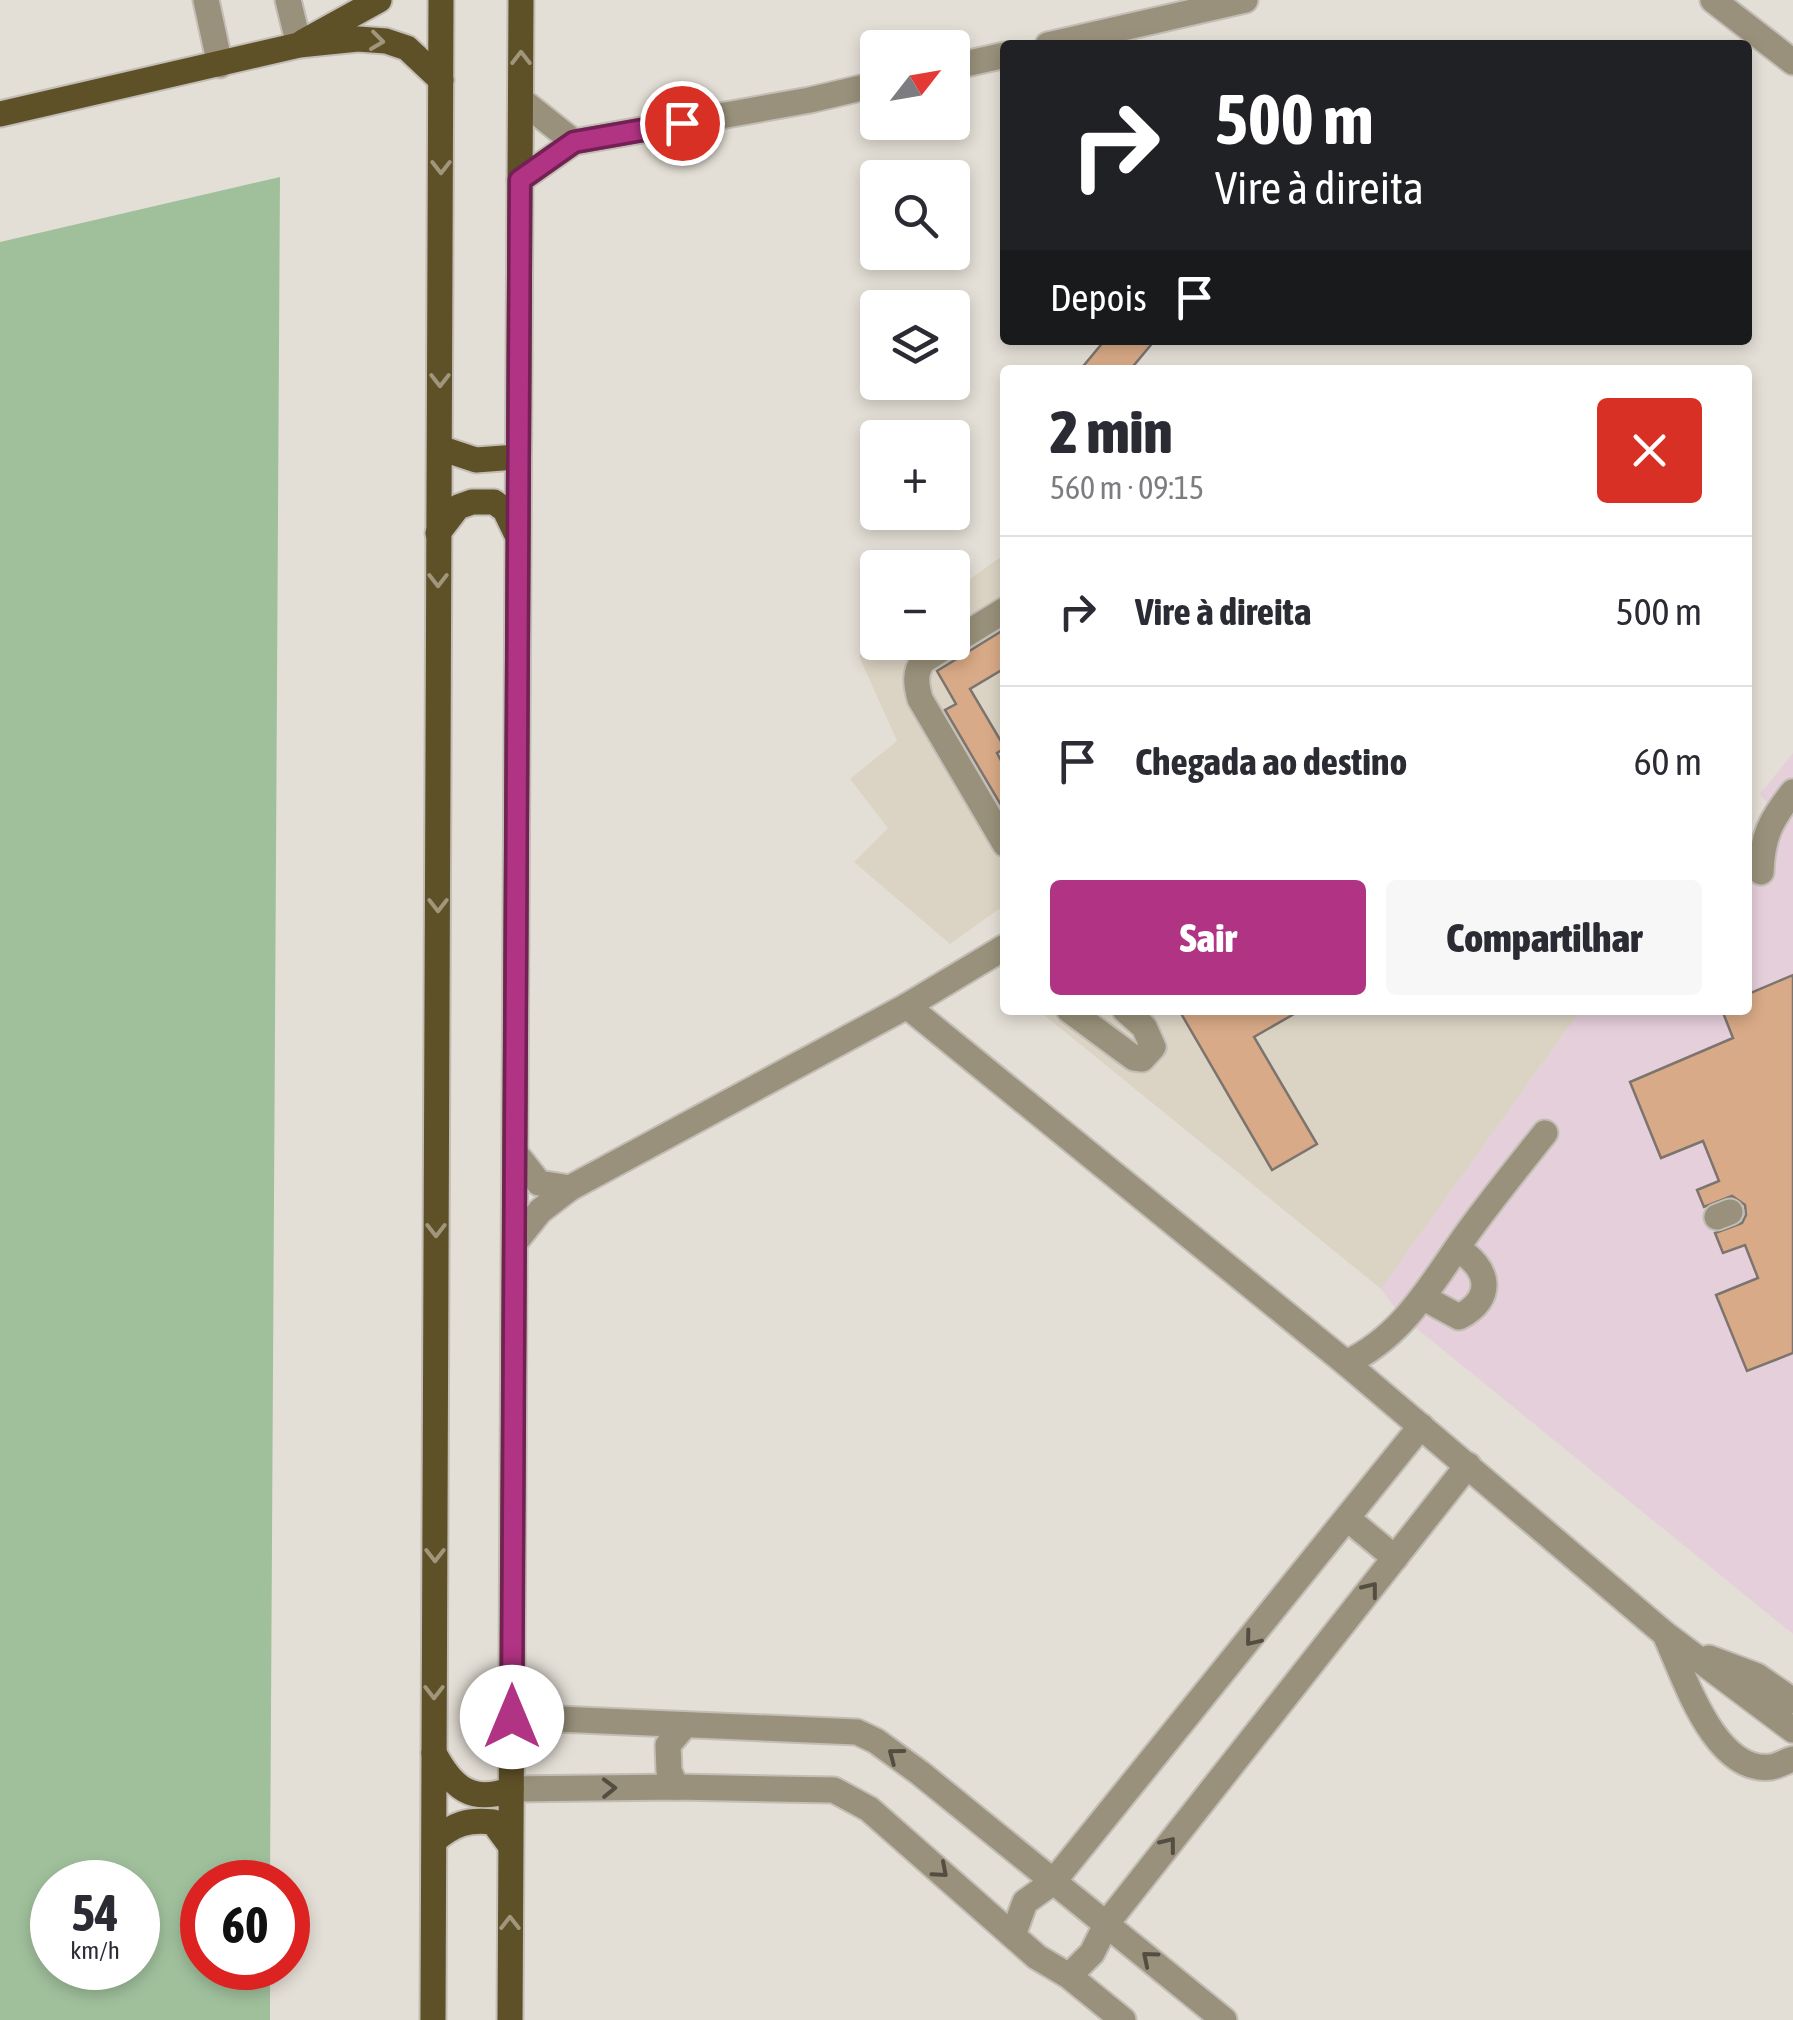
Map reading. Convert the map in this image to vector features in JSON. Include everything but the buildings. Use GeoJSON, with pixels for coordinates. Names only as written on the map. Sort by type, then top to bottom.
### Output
{"type":"FeatureCollection","features":[{"type":"Feature","properties":{"kind":"main road"},"geometry":{"type":"LineString","coordinates":[[299,44],[379,0]]}},
{"type":"Feature","properties":{"kind":"main road"},"geometry":{"type":"LineString","coordinates":[[433,2020],[441,0]]}},
{"type":"Feature","properties":{"kind":"main road"},"geometry":{"type":"LineString","coordinates":[[510,2020],[521,0]]}},
{"type":"Feature","properties":{"kind":"main road"},"geometry":{"type":"LineString","coordinates":[[0,114],[299,44],[358,39],[386,41],[406,48],[441,80]]}},
{"type":"Feature","properties":{"kind":"main road"},"geometry":{"type":"LineString","coordinates":[[440,448],[476,460],[517,457]]}},
{"type":"Feature","properties":{"kind":"main road"},"geometry":{"type":"LineString","coordinates":[[438,534],[458,507],[472,502],[494,502],[504,510],[518,538]]}},
{"type":"Feature","properties":{"kind":"main road"},"geometry":{"type":"LineString","coordinates":[[434,1753],[446,1776],[459,1787],[487,1796],[512,1789]]}},
{"type":"Feature","properties":{"kind":"main road"},"geometry":{"type":"LineString","coordinates":[[435,1840],[454,1824],[476,1820],[493,1822],[510,1845]]}},
{"type":"Feature","properties":{"kind":"street"},"geometry":{"type":"LineString","coordinates":[[206,0],[220,65]]}},
{"type":"Feature","properties":{"kind":"street"},"geometry":{"type":"LineString","coordinates":[[288,0],[299,44]]}},
{"type":"Feature","properties":{"kind":"street"},"geometry":{"type":"LineString","coordinates":[[1070,40],[1244,0]]}},
{"type":"Feature","properties":{"kind":"street"},"geometry":{"type":"LineString","coordinates":[[1713,0],[1793,62]]}},
{"type":"Feature","properties":{"kind":"street"},"geometry":{"type":"LineString","coordinates":[[970,63],[1000,56]]}},
{"type":"Feature","properties":{"kind":"street"},"geometry":{"type":"LineString","coordinates":[[520,180],[574,142],[860,88]]}},
{"type":"Feature","properties":{"kind":"street"},"geometry":{"type":"LineString","coordinates":[[521,100],[574,142]]}},
{"type":"Feature","properties":{"kind":"street"},"geometry":{"type":"LineString","coordinates":[[1000,613],[924,660],[916,685],[920,699],[1000,835]]}},
{"type":"Feature","properties":{"kind":"street"},"geometry":{"type":"LineString","coordinates":[[1761,872],[1762,843],[1793,792]]}},
{"type":"Feature","properties":{"kind":"street"},"geometry":{"type":"LineString","coordinates":[[516,1241],[540,1211],[570,1188],[906,1006],[1000,950]]}},
{"type":"Feature","properties":{"kind":"street"},"geometry":{"type":"LineString","coordinates":[[906,1006],[1346,1363],[1665,1634],[1793,1730]]}},
{"type":"Feature","properties":{"kind":"street"},"geometry":{"type":"LineString","coordinates":[[1076,1015],[1134,1058],[1142,1059],[1152,1047],[1151,1038],[1130,1015]]}},
{"type":"Feature","properties":{"kind":"street"},"geometry":{"type":"LineString","coordinates":[[1346,1363],[1384,1342],[1424,1298],[1545,1132]]}},
{"type":"Feature","properties":{"kind":"street"},"geometry":{"type":"LineString","coordinates":[[516,1154],[539,1183],[570,1188]]}},
{"type":"Feature","properties":{"kind":"street"},"geometry":{"type":"LineString","coordinates":[[1424,1298],[1460,1317],[1482,1296],[1484,1279],[1480,1266],[1457,1249]]}},
{"type":"Feature","properties":{"kind":"street"},"geometry":{"type":"LineString","coordinates":[[1013,1935],[1024,1902],[1053,1882],[1422,1426]]}},
{"type":"Feature","properties":{"kind":"street"},"geometry":{"type":"LineString","coordinates":[[1069,1976],[1092,1953],[1107,1923],[1468,1465]]}},
{"type":"Feature","properties":{"kind":"street"},"geometry":{"type":"LineString","coordinates":[[1348,1519],[1395,1558]]}},
{"type":"Feature","properties":{"kind":"street"},"geometry":{"type":"LineString","coordinates":[[1665,1634],[1711,1733],[1734,1756],[1751,1766],[1771,1767],[1793,1759]]}},
{"type":"Feature","properties":{"kind":"street"},"geometry":{"type":"LineString","coordinates":[[1690,1652],[1757,1676],[1792,1699]]}},
{"type":"Feature","properties":{"kind":"street"},"geometry":{"type":"LineString","coordinates":[[512,1717],[858,1732],[920,1774],[1224,2020]]}},
{"type":"Feature","properties":{"kind":"street"},"geometry":{"type":"LineString","coordinates":[[676,1787],[669,1771],[668,1745],[685,1726]]}},
{"type":"Feature","properties":{"kind":"street"},"geometry":{"type":"LineString","coordinates":[[512,1789],[834,1790],[852,1798],[1037,1957],[1069,1976],[1123,2020]]}},
{"type":"Feature","properties":{"kind":"shaded area"},"geometry":{"type":"Polygon","coordinates":[[[1000,558],[1000,910],[950,944],[854,862],[888,828],[850,779],[897,741],[861,660],[970,660],[970,579],[1000,558]]]}},
{"type":"Feature","properties":{"kind":"shaded area"},"geometry":{"type":"Polygon","coordinates":[[[1793,753],[1793,1634],[1400,1315],[1381,1289],[1577,1015],[1752,1015],[1752,831],[1779,819],[1760,794],[1793,753]]]}},
{"type":"Feature","properties":{"kind":"shaded area"},"geometry":{"type":"Polygon","coordinates":[[[1044,1015],[1577,1015],[1381,1289],[1044,1015]]]}},
{"type":"Feature","properties":{"kind":"green space"},"geometry":{"type":"Polygon","coordinates":[[[280,177],[270,1860],[180,1860],[180,1990],[270,1990],[270,2020],[0,2020],[0,242],[280,177]]]}},
{"type":"Feature","properties":{"kind":"route"},"geometry":{"type":"LineString","coordinates":[[512,1717],[520,180],[574,142],[682,123]]}}]}
